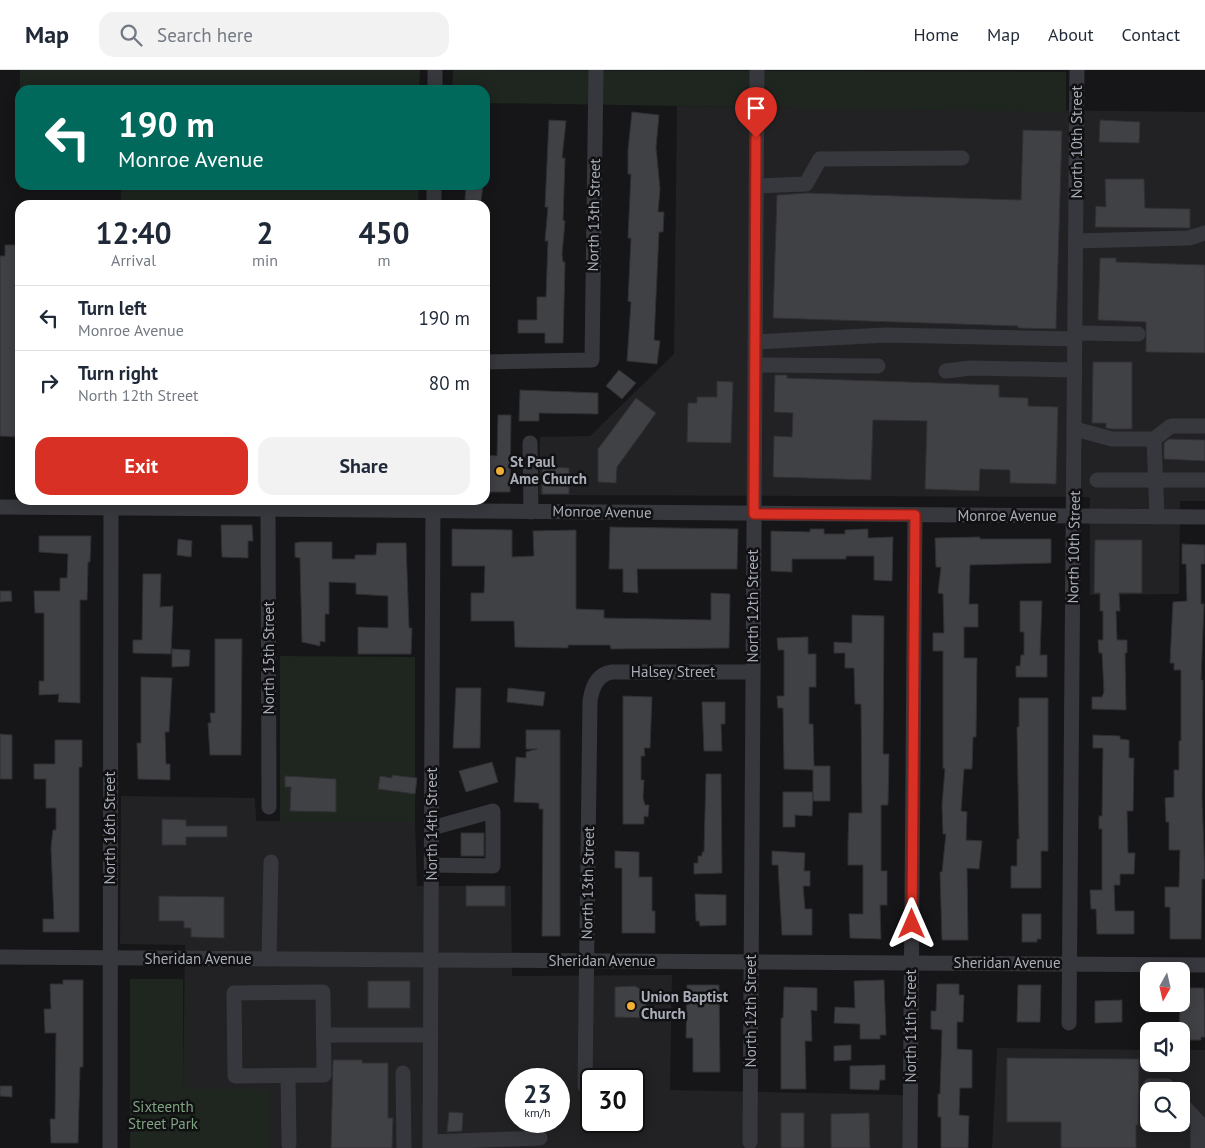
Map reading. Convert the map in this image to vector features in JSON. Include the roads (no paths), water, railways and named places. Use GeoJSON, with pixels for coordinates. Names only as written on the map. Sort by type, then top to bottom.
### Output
{"type":"FeatureCollection","features":[{"type":"Feature","properties":{"kind":"street"},"geometry":{"type":"LineString","coordinates":[[435,70],[435,85]]}},
{"type":"Feature","properties":{"kind":"street","name":"North 13th Street"},"geometry":{"type":"LineString","coordinates":[[490,362],[592,360],[596,70]]}},
{"type":"Feature","properties":{"kind":"street","name":"North 12th Street"},"geometry":{"type":"LineString","coordinates":[[750,1142],[757,70]]}},
{"type":"Feature","properties":{"kind":"street","name":"North 10th Street"},"geometry":{"type":"LineString","coordinates":[[1069,1023],[1077,70]]}},
{"type":"Feature","properties":{"kind":"street"},"geometry":{"type":"LineString","coordinates":[[756,186],[806,184],[820,159],[962,158]]}},
{"type":"Feature","properties":{"kind":"street"},"geometry":{"type":"LineString","coordinates":[[1076,241],[1189,238],[1205,234]]}},
{"type":"Feature","properties":{"kind":"street"},"geometry":{"type":"LineString","coordinates":[[755,342],[886,335],[1076,336],[1138,334]]}},
{"type":"Feature","properties":{"kind":"street"},"geometry":{"type":"LineString","coordinates":[[755,365],[878,366]]}},
{"type":"Feature","properties":{"kind":"street"},"geometry":{"type":"LineString","coordinates":[[946,371],[971,368],[1075,370]]}},
{"type":"Feature","properties":{"kind":"street"},"geometry":{"type":"LineString","coordinates":[[1075,429],[1112,438],[1154,439],[1171,426],[1205,426]]}},
{"type":"Feature","properties":{"kind":"street"},"geometry":{"type":"LineString","coordinates":[[1154,439],[1156,517]]}},
{"type":"Feature","properties":{"kind":"street"},"geometry":{"type":"LineString","coordinates":[[530,443],[531,512]]}},
{"type":"Feature","properties":{"kind":"street"},"geometry":{"type":"LineString","coordinates":[[1097,480],[1205,480]]}},
{"type":"Feature","properties":{"kind":"street","name":"Monroe Avenue"},"geometry":{"type":"LineString","coordinates":[[0,507],[268,510],[433,505],[531,512],[1205,517]]}},
{"type":"Feature","properties":{"kind":"street","name":"North 14th Street"},"geometry":{"type":"LineString","coordinates":[[430,1142],[433,505]]}},
{"type":"Feature","properties":{"kind":"street","name":"North 16th Street"},"geometry":{"type":"LineString","coordinates":[[110,1148],[111,508]]}},
{"type":"Feature","properties":{"kind":"street","name":"North 15th Street"},"geometry":{"type":"LineString","coordinates":[[268,510],[270,807]]}},
{"type":"Feature","properties":{"kind":"street","name":"North 11th Street"},"geometry":{"type":"LineString","coordinates":[[910,1148],[915,515]]}},
{"type":"Feature","properties":{"kind":"street","name":"Halsey Street"},"geometry":{"type":"LineString","coordinates":[[596,681],[606,673],[612,672],[753,672]]}},
{"type":"Feature","properties":{"kind":"street","name":"North 13th Street"},"geometry":{"type":"LineString","coordinates":[[585,1068],[590,701],[596,681]]}},
{"type":"Feature","properties":{"kind":"street"},"geometry":{"type":"LineString","coordinates":[[432,828],[493,811],[493,866],[432,865]]}},
{"type":"Feature","properties":{"kind":"street"},"geometry":{"type":"LineString","coordinates":[[269,959],[271,862]]}},
{"type":"Feature","properties":{"kind":"street","name":"Sheridan Avenue"},"geometry":{"type":"LineString","coordinates":[[0,957],[1205,965]]}},
{"type":"Feature","properties":{"kind":"street"},"geometry":{"type":"LineString","coordinates":[[323,992],[324,1075],[288,1076],[235,1076],[234,993],[323,992]]}},
{"type":"Feature","properties":{"kind":"street"},"geometry":{"type":"LineString","coordinates":[[324,1036],[431,1034]]}},
{"type":"Feature","properties":{"kind":"street"},"geometry":{"type":"LineString","coordinates":[[404,1073],[404,1142],[540,1138]]}},
{"type":"Feature","properties":{"kind":"street"},"geometry":{"type":"LineString","coordinates":[[288,1076],[289,1144]]}},
{"type":"Feature","properties":{"kind":"street"},"geometry":{"type":"LineString","coordinates":[[1190,1111],[1203,1123],[1198,1148]]}},
{"type":"Feature","properties":{"kind":"place","name":"St Paul Ame Church"},"geometry":{"type":"Point","coordinates":[500,471]}},
{"type":"Feature","properties":{"kind":"place","name":"Union Baptist Church"},"geometry":{"type":"Point","coordinates":[631,1006]}},
{"type":"Feature","properties":{"kind":"park label","name":"Sixteenth Street Park"},"geometry":{"type":"Point","coordinates":[163,1116]}}]}
